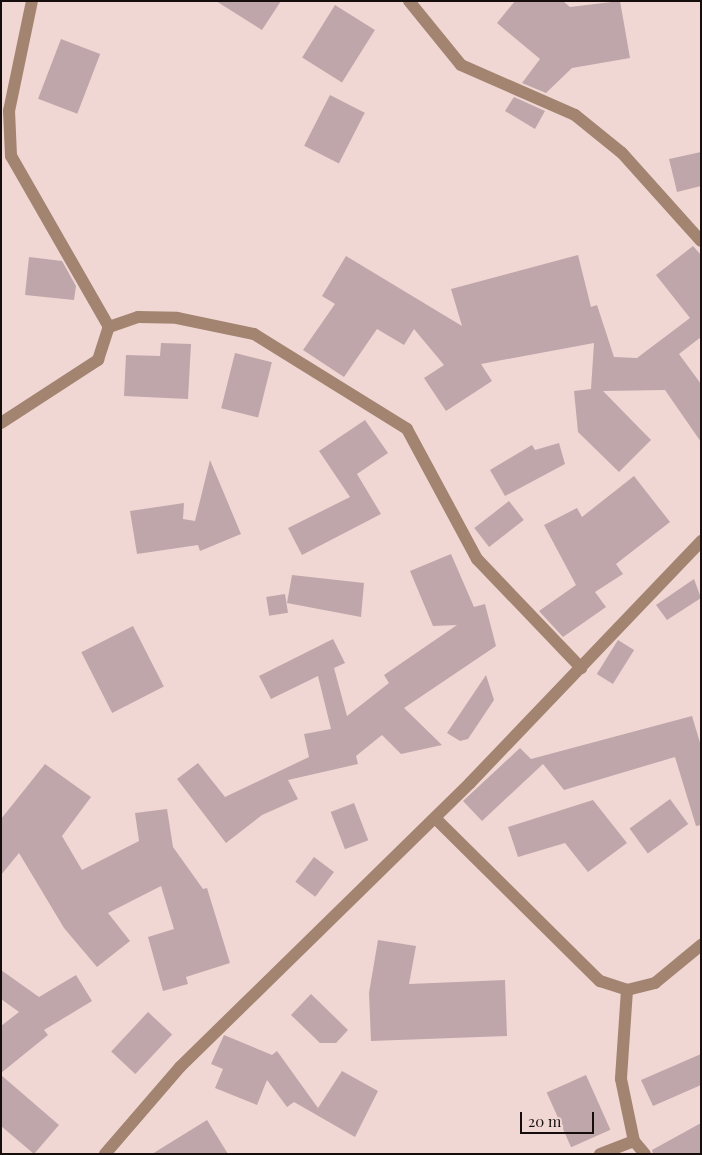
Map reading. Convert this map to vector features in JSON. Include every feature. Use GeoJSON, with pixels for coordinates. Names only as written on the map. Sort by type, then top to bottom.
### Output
{"type":"FeatureCollection","features":[{"type":"Feature","properties":{"kind":"street"},"geometry":{"type":"LineString","coordinates":[[1,423],[98,360],[107,344],[109,327],[11,156],[8,111],[32,1]]}},
{"type":"Feature","properties":{"kind":"street"},"geometry":{"type":"LineString","coordinates":[[409,1],[461,65],[575,115],[622,153],[701,241]]}},
{"type":"Feature","properties":{"kind":"street"},"geometry":{"type":"LineString","coordinates":[[109,327],[138,317],[177,318],[254,334],[407,429],[477,559],[581,668]]}},
{"type":"Feature","properties":{"kind":"street"},"geometry":{"type":"LineString","coordinates":[[104,1154],[180,1067],[435,818],[701,541]]}},
{"type":"Feature","properties":{"kind":"street"},"geometry":{"type":"LineString","coordinates":[[435,818],[600,982],[626,990],[655,983],[701,945]]}},
{"type":"Feature","properties":{"kind":"street"},"geometry":{"type":"LineString","coordinates":[[626,990],[621,1079],[634,1141],[645,1154]]}},
{"type":"Feature","properties":{"kind":"street"},"geometry":{"type":"LineString","coordinates":[[600,1154],[634,1141]]}},
{"type":"Feature","properties":{"kind":"building"},"geometry":{"type":"Polygon","coordinates":[[[216,1],[281,1],[262,30],[216,1]]]}},
{"type":"Feature","properties":{"kind":"building"},"geometry":{"type":"Polygon","coordinates":[[[515,1],[563,1],[570,7],[620,1],[630,58],[572,68],[546,93],[522,83],[540,59],[497,23],[515,1]]]}},
{"type":"Feature","properties":{"kind":"building"},"geometry":{"type":"Polygon","coordinates":[[[335,5],[375,30],[342,82],[302,58],[335,5]]]}},
{"type":"Feature","properties":{"kind":"building"},"geometry":{"type":"Polygon","coordinates":[[[61,39],[100,54],[77,114],[38,99],[61,39]]]}},
{"type":"Feature","properties":{"kind":"building"},"geometry":{"type":"Polygon","coordinates":[[[330,95],[365,113],[339,163],[304,146],[330,95]]]}},
{"type":"Feature","properties":{"kind":"building"},"geometry":{"type":"Polygon","coordinates":[[[514,97],[545,111],[535,129],[505,111],[514,97]]]}},
{"type":"Feature","properties":{"kind":"building"},"geometry":{"type":"Polygon","coordinates":[[[701,152],[701,186],[677,192],[669,159],[701,152]]]}},
{"type":"Feature","properties":{"kind":"building"},"geometry":{"type":"Polygon","coordinates":[[[693,246],[701,255],[701,337],[679,354],[701,384],[701,442],[665,390],[603,391],[651,440],[619,472],[578,432],[574,391],[591,389],[594,343],[481,364],[492,381],[446,411],[424,378],[444,365],[414,329],[404,345],[377,329],[344,377],[303,350],[335,304],[322,296],[346,256],[462,326],[451,289],[578,255],[591,307],[597,305],[614,357],[637,358],[690,318],[656,275],[693,246]]]}},
{"type":"Feature","properties":{"kind":"building"},"geometry":{"type":"Polygon","coordinates":[[[29,257],[62,261],[76,286],[74,300],[25,295],[29,257]]]}},
{"type":"Feature","properties":{"kind":"building"},"geometry":{"type":"Polygon","coordinates":[[[161,343],[191,344],[188,399],[124,396],[126,355],[160,356],[161,343]]]}},
{"type":"Feature","properties":{"kind":"building"},"geometry":{"type":"Polygon","coordinates":[[[235,353],[272,362],[258,417],[221,408],[235,353]]]}},
{"type":"Feature","properties":{"kind":"building"},"geometry":{"type":"Polygon","coordinates":[[[365,420],[388,453],[357,474],[381,514],[302,555],[288,528],[350,497],[319,451],[365,420]]]}},
{"type":"Feature","properties":{"kind":"building"},"geometry":{"type":"Polygon","coordinates":[[[559,443],[565,464],[505,496],[490,470],[532,445],[535,450],[559,443]]]}},
{"type":"Feature","properties":{"kind":"building"},"geometry":{"type":"Polygon","coordinates":[[[210,460],[241,534],[200,551],[198,545],[137,554],[130,511],[184,503],[183,519],[195,521],[210,460]]]}},
{"type":"Feature","properties":{"kind":"building"},"geometry":{"type":"Polygon","coordinates":[[[634,476],[670,522],[616,564],[623,574],[595,592],[606,607],[563,637],[539,611],[576,585],[544,525],[577,508],[582,517],[634,476]]]}},
{"type":"Feature","properties":{"kind":"building"},"geometry":{"type":"Polygon","coordinates":[[[509,501],[524,520],[489,547],[474,528],[509,501]]]}},
{"type":"Feature","properties":{"kind":"building"},"geometry":{"type":"Polygon","coordinates":[[[451,554],[474,607],[485,604],[496,646],[404,708],[442,745],[401,754],[382,735],[356,756],[358,764],[288,780],[298,799],[262,815],[226,843],[177,779],[198,763],[225,797],[309,757],[304,734],[331,729],[318,676],[271,699],[259,676],[333,639],[345,663],[334,668],[347,716],[389,683],[384,675],[457,625],[433,626],[410,571],[451,554]]]}},
{"type":"Feature","properties":{"kind":"building"},"geometry":{"type":"Polygon","coordinates":[[[292,575],[364,583],[361,617],[287,603],[292,575]]]}},
{"type":"Feature","properties":{"kind":"building"},"geometry":{"type":"Polygon","coordinates":[[[694,579],[701,598],[667,620],[656,605],[694,579]]]}},
{"type":"Feature","properties":{"kind":"building"},"geometry":{"type":"Polygon","coordinates":[[[285,594],[288,613],[269,616],[266,597],[285,594]]]}},
{"type":"Feature","properties":{"kind":"building"},"geometry":{"type":"Polygon","coordinates":[[[133,626],[164,687],[112,713],[81,652],[133,626]]]}},
{"type":"Feature","properties":{"kind":"building"},"geometry":{"type":"Polygon","coordinates":[[[618,640],[634,650],[613,684],[597,674],[618,640]]]}},
{"type":"Feature","properties":{"kind":"building"},"geometry":{"type":"Polygon","coordinates":[[[486,675],[494,700],[468,739],[460,741],[447,733],[486,675]]]}},
{"type":"Feature","properties":{"kind":"building"},"geometry":{"type":"Polygon","coordinates":[[[692,716],[701,746],[701,825],[696,826],[675,757],[564,790],[543,764],[482,821],[463,801],[520,748],[531,759],[692,716]]]}},
{"type":"Feature","properties":{"kind":"building"},"geometry":{"type":"Polygon","coordinates":[[[45,764],[91,797],[62,836],[82,870],[139,841],[135,813],[167,809],[173,847],[203,889],[207,888],[230,963],[186,977],[188,984],[163,991],[148,937],[174,929],[161,886],[108,913],[130,941],[97,967],[64,928],[19,853],[1,875],[1,819],[45,764]]]}},
{"type":"Feature","properties":{"kind":"building"},"geometry":{"type":"Polygon","coordinates":[[[670,799],[688,824],[648,853],[630,828],[670,799]]]}},
{"type":"Feature","properties":{"kind":"building"},"geometry":{"type":"Polygon","coordinates":[[[593,800],[627,843],[588,872],[565,843],[518,857],[508,827],[593,800]]]}},
{"type":"Feature","properties":{"kind":"building"},"geometry":{"type":"Polygon","coordinates":[[[354,803],[368,840],[345,849],[331,812],[354,803]]]}},
{"type":"Feature","properties":{"kind":"building"},"geometry":{"type":"Polygon","coordinates":[[[314,857],[334,872],[315,897],[295,882],[314,857]]]}},
{"type":"Feature","properties":{"kind":"building"},"geometry":{"type":"Polygon","coordinates":[[[378,940],[416,946],[409,984],[505,980],[507,1036],[371,1041],[369,993],[378,940]]]}},
{"type":"Feature","properties":{"kind":"building"},"geometry":{"type":"Polygon","coordinates":[[[1,970],[39,997],[76,975],[92,1001],[44,1030],[48,1035],[1,1073],[1,1026],[19,1012],[1,999],[1,970]]]}},
{"type":"Feature","properties":{"kind":"building"},"geometry":{"type":"Polygon","coordinates":[[[311,994],[348,1030],[336,1043],[320,1043],[291,1015],[311,994]]]}},
{"type":"Feature","properties":{"kind":"building"},"geometry":{"type":"Polygon","coordinates":[[[148,1012],[172,1035],[135,1074],[111,1051],[148,1012]]]}},
{"type":"Feature","properties":{"kind":"building"},"geometry":{"type":"Polygon","coordinates":[[[224,1035],[272,1055],[277,1051],[318,1108],[342,1071],[378,1091],[355,1137],[294,1102],[287,1107],[267,1080],[257,1105],[215,1088],[223,1069],[211,1064],[224,1035]]]}},
{"type":"Feature","properties":{"kind":"building"},"geometry":{"type":"Polygon","coordinates":[[[701,1054],[701,1085],[653,1106],[641,1080],[701,1054]]]}},
{"type":"Feature","properties":{"kind":"building"},"geometry":{"type":"Polygon","coordinates":[[[1,1075],[59,1125],[34,1154],[1,1126],[1,1075]]]}},
{"type":"Feature","properties":{"kind":"building"},"geometry":{"type":"Polygon","coordinates":[[[586,1075],[610,1130],[571,1147],[547,1092],[586,1075]]]}},
{"type":"Feature","properties":{"kind":"building"},"geometry":{"type":"Polygon","coordinates":[[[207,1120],[228,1154],[152,1154],[207,1120]]]}},
{"type":"Feature","properties":{"kind":"building"},"geometry":{"type":"Polygon","coordinates":[[[701,1123],[701,1154],[653,1154],[652,1150],[701,1123]]]}}]}
